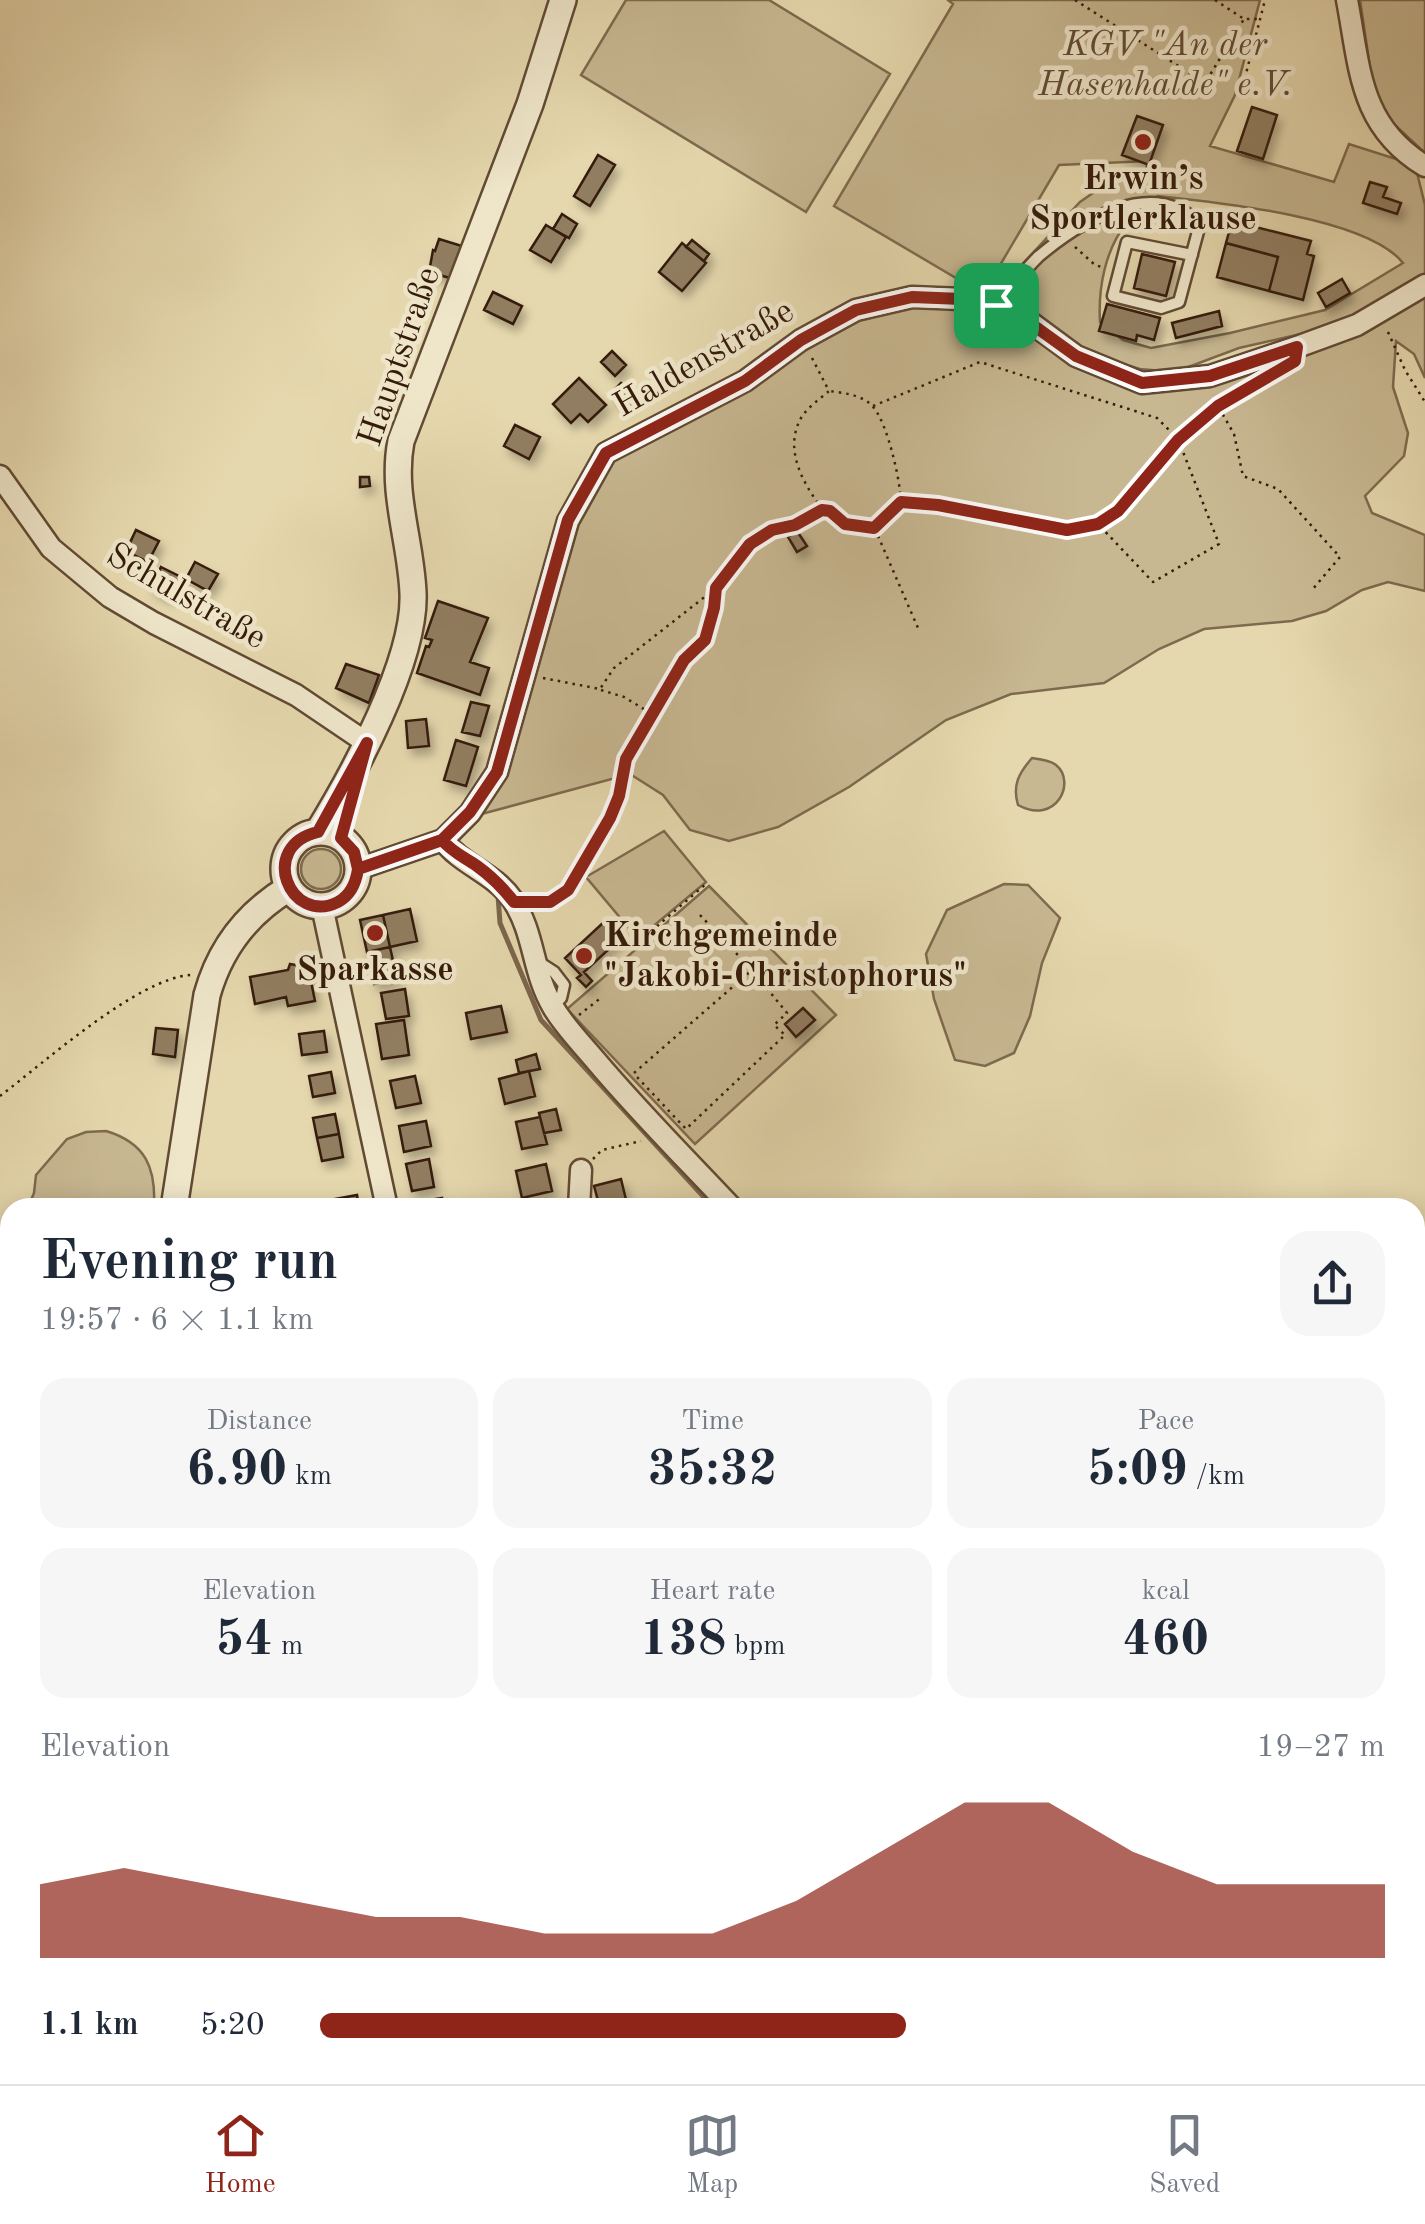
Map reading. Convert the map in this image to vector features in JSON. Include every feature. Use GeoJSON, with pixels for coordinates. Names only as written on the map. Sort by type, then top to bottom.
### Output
{"type":"FeatureCollection","features":[{"type":"Feature","properties":{"kind":"street","name":"Hauptstraße"},"geometry":{"type":"LineString","coordinates":[[329,835],[410,632],[413,590],[396,466],[401,441],[530,104],[563,0]]}},
{"type":"Feature","properties":{"kind":"street"},"geometry":{"type":"LineString","coordinates":[[1347,0],[1364,94],[1375,119],[1390,138],[1425,166]]}},
{"type":"Feature","properties":{"kind":"street","name":"Haldenstraße"},"geometry":{"type":"LineString","coordinates":[[358,869],[442,840],[470,812],[497,772],[568,520],[606,453],[745,381],[801,340],[856,310],[912,297],[987,300],[1026,320],[1076,356],[1142,383],[1210,376],[1297,347],[1356,326],[1425,285]]}},
{"type":"Feature","properties":{"kind":"street","name":"Schulstraße"},"geometry":{"type":"LineString","coordinates":[[0,476],[51,548],[110,597],[154,624],[296,696],[367,743]]}},
{"type":"Feature","properties":{"kind":"street"},"geometry":{"type":"LineString","coordinates":[[329,835],[354,852],[358,869],[347,896],[322,906],[302,900],[289,888],[284,867],[290,850],[300,839],[329,835]]}},
{"type":"Feature","properties":{"kind":"street"},"geometry":{"type":"LineString","coordinates":[[442,840],[503,888],[530,934],[552,1006],[567,1026],[626,1080],[724,1198]]}},
{"type":"Feature","properties":{"kind":"street"},"geometry":{"type":"LineString","coordinates":[[176,1198],[212,977],[223,951],[242,926],[264,902],[289,888]]}},
{"type":"Feature","properties":{"kind":"street"},"geometry":{"type":"LineString","coordinates":[[322,906],[386,1198]]}},
{"type":"Feature","properties":{"kind":"street"},"geometry":{"type":"LineString","coordinates":[[580,1198],[581,1170]]}},
{"type":"Feature","properties":{"kind":"lane"},"geometry":{"type":"LineString","coordinates":[[996,305],[1038,258],[1086,224],[1124,204],[1153,202],[1189,212],[1200,224],[1192,255],[1179,302],[1161,308],[1113,296],[1128,242],[1192,255]]}},
{"type":"Feature","properties":{"kind":"path"},"geometry":{"type":"LineString","coordinates":[[1076,0],[1206,83],[1244,19]]}},
{"type":"Feature","properties":{"kind":"path"},"geometry":{"type":"LineString","coordinates":[[1215,0],[1244,19],[1260,19]]}},
{"type":"Feature","properties":{"kind":"path"},"geometry":{"type":"LineString","coordinates":[[1241,93],[1265,0]]}},
{"type":"Feature","properties":{"kind":"path"},"geometry":{"type":"LineString","coordinates":[[1074,245],[1095,265]]}},
{"type":"Feature","properties":{"kind":"path"},"geometry":{"type":"LineString","coordinates":[[1386,328],[1425,402]]}},
{"type":"Feature","properties":{"kind":"path"},"geometry":{"type":"LineString","coordinates":[[801,340],[829,391]]}},
{"type":"Feature","properties":{"kind":"path"},"geometry":{"type":"LineString","coordinates":[[901,502],[938,505],[1067,530],[1098,524],[1118,511],[1178,440],[1218,406],[1295,361],[1297,347]]}},
{"type":"Feature","properties":{"kind":"path"},"geometry":{"type":"LineString","coordinates":[[874,406],[980,362],[1157,418],[1178,440],[1219,544],[1153,582],[1098,524]]}},
{"type":"Feature","properties":{"kind":"path"},"geometry":{"type":"LineString","coordinates":[[829,391],[852,395],[874,406],[900,476],[901,502],[874,528]]}},
{"type":"Feature","properties":{"kind":"path"},"geometry":{"type":"LineString","coordinates":[[822,510],[807,489],[794,446],[800,418],[829,391]]}},
{"type":"Feature","properties":{"kind":"path"},"geometry":{"type":"LineString","coordinates":[[1218,406],[1234,434],[1243,476],[1278,489],[1340,557],[1312,590]]}},
{"type":"Feature","properties":{"kind":"path"},"geometry":{"type":"LineString","coordinates":[[600,689],[614,668],[716,588],[750,544],[772,530],[795,525],[822,510],[830,511],[845,524],[874,528]]}},
{"type":"Feature","properties":{"kind":"path"},"geometry":{"type":"LineString","coordinates":[[874,528],[918,628]]}},
{"type":"Feature","properties":{"kind":"path"},"geometry":{"type":"LineString","coordinates":[[514,902],[550,902],[568,890],[619,796],[626,759],[684,660],[705,640],[716,588]]}},
{"type":"Feature","properties":{"kind":"path"},"geometry":{"type":"LineString","coordinates":[[522,673],[624,696],[653,715]]}},
{"type":"Feature","properties":{"kind":"path"},"geometry":{"type":"LineString","coordinates":[[640,941],[707,884]]}},
{"type":"Feature","properties":{"kind":"path"},"geometry":{"type":"LineString","coordinates":[[700,914],[752,970],[787,1013],[774,1025],[785,1035],[686,1129],[626,1080],[752,970]]}},
{"type":"Feature","properties":{"kind":"path"},"geometry":{"type":"LineString","coordinates":[[0,1096],[128,1000],[186,975],[212,977]]}},
{"type":"Feature","properties":{"kind":"path"},"geometry":{"type":"LineString","coordinates":[[567,1026],[602,997]]}},
{"type":"Feature","properties":{"kind":"path"},"geometry":{"type":"LineString","coordinates":[[581,1170],[602,1150],[646,1139]]}},
{"type":"Feature","properties":{"kind":"green space"},"geometry":{"type":"Polygon","coordinates":[[[626,0],[769,0],[890,74],[806,212],[581,75],[626,0]]]}},
{"type":"Feature","properties":{"kind":"green space","name":"KGV \"An der Hasenhalde\" e.V."},"geometry":{"type":"Polygon","coordinates":[[[948,0],[1260,0],[1235,95],[1210,146],[1334,182],[1349,144],[1415,165],[1425,205],[1425,275],[1353,322],[1239,348],[1175,372],[1140,369],[1080,351],[994,295],[1080,202],[1116,177],[1146,170],[1148,161],[1059,165],[983,294],[834,206],[953,4],[948,0]],[[1158,196],[1137,211],[1119,233],[1108,257],[1100,296],[1100,322],[1123,340],[1151,348],[1325,310],[1403,263],[1384,247],[1325,223],[1158,196]]]}},
{"type":"Feature","properties":{"kind":"green space"},"geometry":{"type":"Polygon","coordinates":[[[1360,0],[1425,0],[1425,153],[1383,114],[1371,74],[1360,0]]]}},
{"type":"Feature","properties":{"kind":"green space"},"geometry":{"type":"Polygon","coordinates":[[[1425,294],[1425,378],[1414,354],[1396,341],[1393,387],[1408,433],[1404,456],[1365,496],[1372,513],[1425,535],[1425,591],[1388,582],[1362,590],[1326,611],[1292,621],[1204,629],[1159,649],[1104,683],[1011,694],[946,720],[849,787],[778,827],[729,841],[690,830],[663,795],[630,774],[478,815],[571,524],[611,457],[857,320],[913,306],[966,309],[1024,321],[1142,385],[1212,380],[1425,294]]]}},
{"type":"Feature","properties":{"kind":"green space"},"geometry":{"type":"Polygon","coordinates":[[[1032,758],[1056,765],[1064,781],[1059,799],[1043,810],[1018,805],[1016,798],[1018,780],[1032,758]]]}},
{"type":"Feature","properties":{"kind":"green space"},"geometry":{"type":"Polygon","coordinates":[[[664,831],[706,882],[638,939],[586,877],[664,831]]]}},
{"type":"Feature","properties":{"kind":"green space"},"geometry":{"type":"Polygon","coordinates":[[[321,849],[335,855],[341,869],[335,883],[321,889],[307,883],[301,869],[307,855],[321,849]]]}},
{"type":"Feature","properties":{"kind":"green space"},"geometry":{"type":"Polygon","coordinates":[[[1004,884],[1028,885],[1060,918],[1042,963],[1030,1016],[1014,1053],[985,1066],[955,1060],[934,999],[926,954],[947,910],[1004,884]]]}},
{"type":"Feature","properties":{"kind":"green space"},"geometry":{"type":"Polygon","coordinates":[[[709,886],[836,1015],[695,1144],[567,1009],[709,886]]]}},
{"type":"Feature","properties":{"kind":"green space"},"geometry":{"type":"Polygon","coordinates":[[[106,1131],[131,1142],[146,1159],[154,1198],[32,1198],[36,1175],[67,1139],[86,1132],[106,1131]]]}},
{"type":"Feature","properties":{"kind":"building"},"geometry":{"type":"Polygon","coordinates":[[[1252,107],[1277,115],[1263,159],[1237,151],[1252,107]]]}},
{"type":"Feature","properties":{"kind":"building"},"geometry":{"type":"Polygon","coordinates":[[[1137,116],[1163,125],[1149,165],[1122,155],[1137,116]]]}},
{"type":"Feature","properties":{"kind":"building"},"geometry":{"type":"Polygon","coordinates":[[[598,155],[615,165],[590,206],[574,196],[598,155]]]}},
{"type":"Feature","properties":{"kind":"building"},"geometry":{"type":"Polygon","coordinates":[[[1370,182],[1387,187],[1383,197],[1401,203],[1397,214],[1363,203],[1370,182]]]}},
{"type":"Feature","properties":{"kind":"building"},"geometry":{"type":"Polygon","coordinates":[[[562,214],[577,224],[569,238],[553,229],[562,214]]]}},
{"type":"Feature","properties":{"kind":"building"},"geometry":{"type":"Polygon","coordinates":[[[1232,221],[1311,241],[1307,254],[1314,256],[1303,300],[1269,291],[1278,257],[1226,243],[1232,221]]]}},
{"type":"Feature","properties":{"kind":"building"},"geometry":{"type":"Polygon","coordinates":[[[546,225],[566,237],[551,262],[530,250],[546,225]]]}},
{"type":"Feature","properties":{"kind":"building"},"geometry":{"type":"Polygon","coordinates":[[[439,239],[462,246],[453,279],[429,272],[439,239]]]}},
{"type":"Feature","properties":{"kind":"building"},"geometry":{"type":"Polygon","coordinates":[[[692,240],[709,254],[704,261],[686,247],[692,240]]]}},
{"type":"Feature","properties":{"kind":"building"},"geometry":{"type":"Polygon","coordinates":[[[682,243],[706,263],[682,291],[659,272],[682,243]]]}},
{"type":"Feature","properties":{"kind":"building"},"geometry":{"type":"Polygon","coordinates":[[[1226,243],[1278,257],[1269,291],[1217,277],[1226,243]]]}},
{"type":"Feature","properties":{"kind":"building"},"geometry":{"type":"Polygon","coordinates":[[[1142,254],[1175,262],[1166,296],[1134,288],[1142,254]]]}},
{"type":"Feature","properties":{"kind":"building"},"geometry":{"type":"Polygon","coordinates":[[[1342,279],[1350,293],[1326,307],[1318,293],[1342,279]]]}},
{"type":"Feature","properties":{"kind":"building"},"geometry":{"type":"Polygon","coordinates":[[[493,292],[522,306],[513,324],[484,310],[493,292]]]}},
{"type":"Feature","properties":{"kind":"building"},"geometry":{"type":"Polygon","coordinates":[[[1107,304],[1160,318],[1154,340],[1137,335],[1136,341],[1099,331],[1107,304]]]}},
{"type":"Feature","properties":{"kind":"building"},"geometry":{"type":"Polygon","coordinates":[[[1219,311],[1222,326],[1176,338],[1172,323],[1219,311]]]}},
{"type":"Feature","properties":{"kind":"building"},"geometry":{"type":"Polygon","coordinates":[[[612,351],[626,365],[615,376],[601,362],[612,351]]]}},
{"type":"Feature","properties":{"kind":"building"},"geometry":{"type":"Polygon","coordinates":[[[579,378],[606,405],[588,422],[580,414],[571,423],[553,404],[579,378]]]}},
{"type":"Feature","properties":{"kind":"building"},"geometry":{"type":"Polygon","coordinates":[[[621,383],[633,395],[623,406],[610,394],[621,383]]]}},
{"type":"Feature","properties":{"kind":"building"},"geometry":{"type":"Polygon","coordinates":[[[515,425],[540,437],[529,459],[504,446],[515,425]]]}},
{"type":"Feature","properties":{"kind":"building"},"geometry":{"type":"Polygon","coordinates":[[[360,477],[369,477],[370,486],[360,487],[360,477]]]}},
{"type":"Feature","properties":{"kind":"building"},"geometry":{"type":"Polygon","coordinates":[[[136,530],[159,541],[148,562],[126,551],[136,530]]]}},
{"type":"Feature","properties":{"kind":"building"},"geometry":{"type":"Polygon","coordinates":[[[797,531],[807,546],[797,552],[788,537],[797,531]]]}},
{"type":"Feature","properties":{"kind":"building"},"geometry":{"type":"Polygon","coordinates":[[[195,562],[218,574],[208,591],[186,579],[195,562]]]}},
{"type":"Feature","properties":{"kind":"building"},"geometry":{"type":"Polygon","coordinates":[[[161,567],[181,577],[169,597],[150,587],[161,567]]]}},
{"type":"Feature","properties":{"kind":"building"},"geometry":{"type":"Polygon","coordinates":[[[438,601],[488,618],[470,662],[489,668],[480,695],[417,673],[432,640],[425,638],[438,601]]]}},
{"type":"Feature","properties":{"kind":"building"},"geometry":{"type":"Polygon","coordinates":[[[346,664],[379,675],[369,703],[336,688],[346,664]]]}},
{"type":"Feature","properties":{"kind":"building"},"geometry":{"type":"Polygon","coordinates":[[[471,702],[489,706],[480,736],[462,732],[471,702]]]}},
{"type":"Feature","properties":{"kind":"building"},"geometry":{"type":"Polygon","coordinates":[[[426,719],[429,746],[408,748],[406,721],[426,719]]]}},
{"type":"Feature","properties":{"kind":"building"},"geometry":{"type":"Polygon","coordinates":[[[456,740],[478,747],[466,786],[444,780],[456,740]]]}},
{"type":"Feature","properties":{"kind":"building"},"geometry":{"type":"Polygon","coordinates":[[[410,909],[417,941],[390,947],[383,915],[410,909]]]}},
{"type":"Feature","properties":{"kind":"building","name":"Sparkasse"},"geometry":{"type":"Polygon","coordinates":[[[383,915],[390,947],[367,952],[360,920],[383,915]]]}},
{"type":"Feature","properties":{"kind":"building","name":"Kirchgemeinde \"Jakobi-Christophorus\""},"geometry":{"type":"Polygon","coordinates":[[[606,920],[621,938],[584,972],[592,981],[586,987],[565,958],[606,920]]]}},
{"type":"Feature","properties":{"kind":"building"},"geometry":{"type":"Polygon","coordinates":[[[390,947],[397,979],[374,984],[367,952],[390,947]]]}},
{"type":"Feature","properties":{"kind":"building"},"geometry":{"type":"Polygon","coordinates":[[[290,964],[308,967],[315,1001],[288,1006],[286,997],[255,1004],[250,977],[288,970],[290,964]]]}},
{"type":"Feature","properties":{"kind":"building"},"geometry":{"type":"Polygon","coordinates":[[[405,989],[409,1016],[386,1019],[381,993],[405,989]]]}},
{"type":"Feature","properties":{"kind":"building"},"geometry":{"type":"Polygon","coordinates":[[[501,1006],[507,1032],[471,1039],[466,1013],[501,1006]]]}},
{"type":"Feature","properties":{"kind":"building"},"geometry":{"type":"Polygon","coordinates":[[[803,1008],[815,1020],[796,1037],[785,1024],[803,1008]]]}},
{"type":"Feature","properties":{"kind":"building"},"geometry":{"type":"Polygon","coordinates":[[[404,1020],[409,1055],[382,1059],[376,1024],[404,1020]]]}},
{"type":"Feature","properties":{"kind":"building"},"geometry":{"type":"Polygon","coordinates":[[[156,1028],[178,1030],[175,1057],[153,1054],[156,1028]]]}},
{"type":"Feature","properties":{"kind":"building"},"geometry":{"type":"Polygon","coordinates":[[[324,1031],[327,1052],[302,1055],[299,1034],[324,1031]]]}},
{"type":"Feature","properties":{"kind":"building"},"geometry":{"type":"Polygon","coordinates":[[[536,1054],[540,1069],[519,1073],[516,1060],[536,1054]]]}},
{"type":"Feature","properties":{"kind":"building"},"geometry":{"type":"Polygon","coordinates":[[[529,1071],[535,1096],[505,1104],[499,1079],[529,1071]]]}},
{"type":"Feature","properties":{"kind":"building"},"geometry":{"type":"Polygon","coordinates":[[[331,1072],[335,1093],[313,1097],[309,1076],[331,1072]]]}},
{"type":"Feature","properties":{"kind":"building"},"geometry":{"type":"Polygon","coordinates":[[[415,1076],[421,1103],[396,1108],[390,1081],[415,1076]]]}},
{"type":"Feature","properties":{"kind":"building"},"geometry":{"type":"Polygon","coordinates":[[[556,1109],[561,1130],[544,1133],[539,1113],[556,1109]]]}},
{"type":"Feature","properties":{"kind":"building"},"geometry":{"type":"Polygon","coordinates":[[[335,1114],[339,1134],[317,1138],[313,1118],[335,1114]]]}},
{"type":"Feature","properties":{"kind":"building"},"geometry":{"type":"Polygon","coordinates":[[[540,1117],[547,1144],[522,1149],[516,1122],[540,1117]]]}},
{"type":"Feature","properties":{"kind":"building"},"geometry":{"type":"Polygon","coordinates":[[[426,1121],[431,1146],[404,1152],[399,1126],[426,1121]]]}},
{"type":"Feature","properties":{"kind":"building"},"geometry":{"type":"Polygon","coordinates":[[[339,1134],[343,1157],[322,1161],[317,1138],[339,1134]]]}},
{"type":"Feature","properties":{"kind":"building"},"geometry":{"type":"Polygon","coordinates":[[[429,1159],[434,1187],[412,1191],[406,1164],[429,1159]]]}},
{"type":"Feature","properties":{"kind":"building"},"geometry":{"type":"Polygon","coordinates":[[[546,1164],[552,1191],[522,1198],[516,1171],[546,1164]]]}},
{"type":"Feature","properties":{"kind":"building"},"geometry":{"type":"Polygon","coordinates":[[[621,1179],[626,1198],[597,1198],[594,1186],[621,1179]]]}},
{"type":"Feature","properties":{"kind":"waterway"},"geometry":{"type":"LineString","coordinates":[[498,896],[500,923],[541,1020],[705,1198]]}},
{"type":"Feature","properties":{"kind":"place","name":"Erwin’s Sportlerklause"},"geometry":{"type":"Point","coordinates":[1143,142]}},
{"type":"Feature","properties":{"kind":"place","name":"Sparkasse"},"geometry":{"type":"Point","coordinates":[375,933]}},
{"type":"Feature","properties":{"kind":"place","name":"Kirchgemeinde \"Jakobi-Christophorus\""},"geometry":{"type":"Point","coordinates":[584,956]}},
{"type":"Feature","properties":{"kind":"route"},"geometry":{"type":"LineString","coordinates":[[996,305],[987,300],[912,297],[856,310],[801,340],[745,381],[606,453],[568,520],[497,772],[470,812],[442,840],[399,857],[358,869],[354,852],[341,838],[367,743],[318,832],[306,835],[290,850],[284,872],[292,892],[309,904],[329,905],[347,896],[358,869],[442,840],[503,888],[514,902],[550,902],[568,890],[588,858],[619,796],[626,759],[684,660],[705,640],[716,588],[750,544],[772,530],[795,525],[822,510],[830,511],[845,524],[874,528],[901,502],[938,505],[1067,530],[1098,524],[1118,511],[1178,440],[1218,406],[1295,361],[1297,347],[1210,376],[1142,383],[1076,356],[1026,320],[996,305]]}}]}
